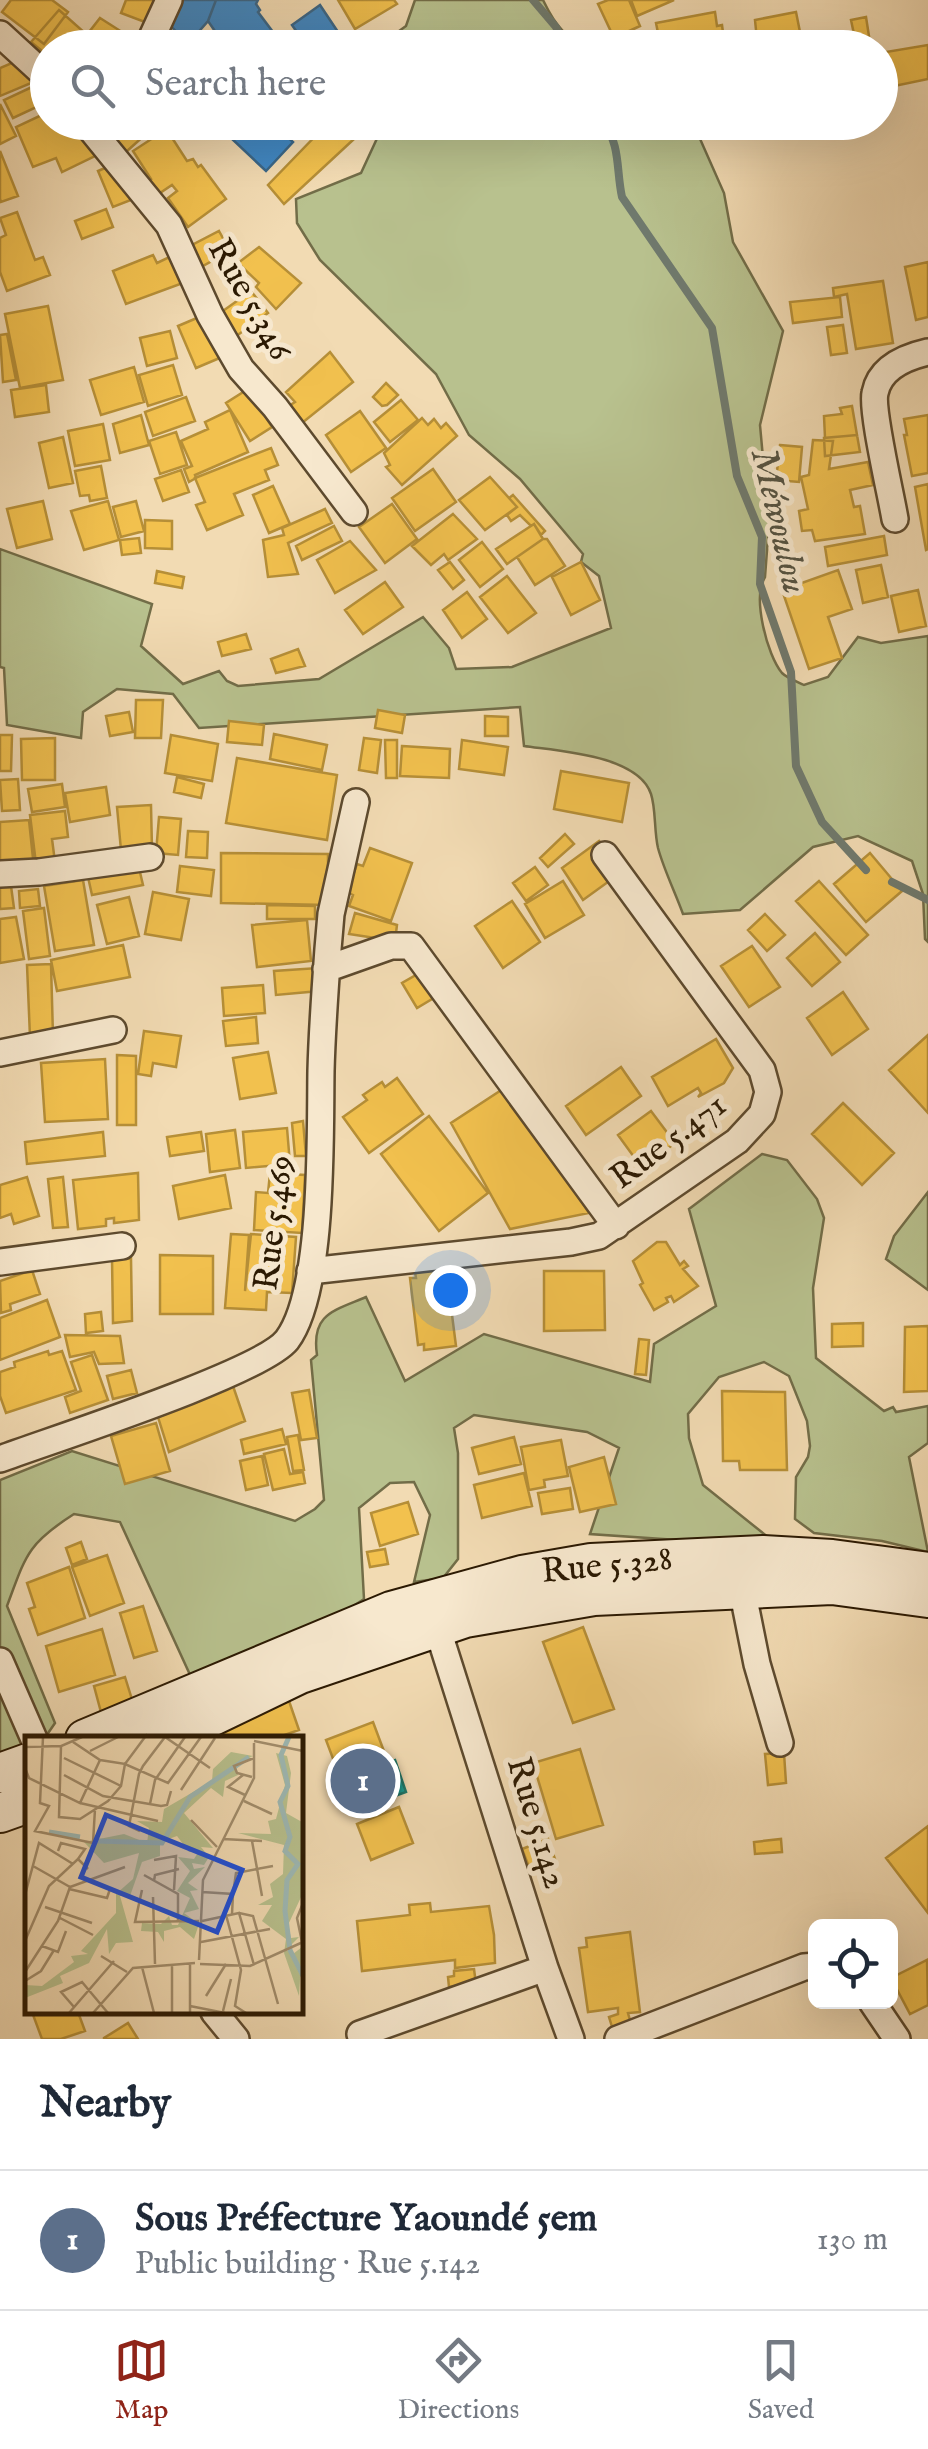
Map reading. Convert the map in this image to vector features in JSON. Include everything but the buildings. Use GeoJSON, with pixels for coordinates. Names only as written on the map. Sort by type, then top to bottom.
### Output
{"type":"FeatureCollection","features":[{"type":"Feature","properties":{"kind":"main road","name":"Rue 5.328"},"geometry":{"type":"LineString","coordinates":[[299,1661],[391,1611],[454,1592],[591,1562],[763,1555],[832,1559],[928,1572]]}},
{"type":"Feature","properties":{"kind":"main road","name":"Rue 5.328"},"geometry":{"type":"LineString","coordinates":[[299,1661],[466,1618],[594,1596],[832,1585],[928,1598]]}},
{"type":"Feature","properties":{"kind":"main road"},"geometry":{"type":"LineString","coordinates":[[94,1736],[299,1661]]}},
{"type":"Feature","properties":{"kind":"main road"},"geometry":{"type":"LineString","coordinates":[[171,1736],[299,1661]]}},
{"type":"Feature","properties":{"kind":"main road"},"geometry":{"type":"LineString","coordinates":[[0,1773],[25,1764]]}},
{"type":"Feature","properties":{"kind":"main road"},"geometry":{"type":"LineString","coordinates":[[0,1813],[25,1804]]}},
{"type":"Feature","properties":{"kind":"street"},"geometry":{"type":"LineString","coordinates":[[155,30],[169,0]]}},
{"type":"Feature","properties":{"kind":"street"},"geometry":{"type":"LineString","coordinates":[[0,34],[30,62]]}},
{"type":"Feature","properties":{"kind":"street","name":"Rue 5.346"},"geometry":{"type":"LineString","coordinates":[[100,140],[168,226],[210,315],[241,369],[275,407],[354,512]]}},
{"type":"Feature","properties":{"kind":"street"},"geometry":{"type":"LineString","coordinates":[[896,519],[874,394],[883,374],[904,358],[928,352]]}},
{"type":"Feature","properties":{"kind":"street","name":"Rue 5.469"},"geometry":{"type":"LineString","coordinates":[[0,1459],[220,1378],[286,1342],[297,1320],[310,1271],[318,1200],[331,914],[356,802]]}},
{"type":"Feature","properties":{"kind":"street","name":"Rue 5.471"},"geometry":{"type":"LineString","coordinates":[[310,1271],[600,1236],[737,1141],[762,1114],[768,1092],[762,1070],[605,854]]}},
{"type":"Feature","properties":{"kind":"street"},"geometry":{"type":"LineString","coordinates":[[0,874],[150,857]]}},
{"type":"Feature","properties":{"kind":"street"},"geometry":{"type":"LineString","coordinates":[[326,969],[391,946],[411,946],[616,1226]]}},
{"type":"Feature","properties":{"kind":"street"},"geometry":{"type":"LineString","coordinates":[[0,1053],[113,1030]]}},
{"type":"Feature","properties":{"kind":"street"},"geometry":{"type":"LineString","coordinates":[[0,1262],[122,1246]]}},
{"type":"Feature","properties":{"kind":"street"},"geometry":{"type":"LineString","coordinates":[[742,1589],[757,1664],[780,1743]]}},
{"type":"Feature","properties":{"kind":"street","name":"Rue 5.142"},"geometry":{"type":"LineString","coordinates":[[437,1626],[544,1968],[572,2039]]}},
{"type":"Feature","properties":{"kind":"street"},"geometry":{"type":"LineString","coordinates":[[0,1661],[33,1736]]}},
{"type":"Feature","properties":{"kind":"street"},"geometry":{"type":"LineString","coordinates":[[618,2039],[659,2033],[808,1967]]}},
{"type":"Feature","properties":{"kind":"street"},"geometry":{"type":"LineString","coordinates":[[360,2034],[544,1968]]}},
{"type":"Feature","properties":{"kind":"street"},"geometry":{"type":"LineString","coordinates":[[877,2009],[897,2039]]}},
{"type":"Feature","properties":{"kind":"street"},"geometry":{"type":"LineString","coordinates":[[216,2014],[236,2039]]}},
{"type":"Feature","properties":{"kind":"green space"},"geometry":{"type":"Polygon","coordinates":[[[415,0],[543,0],[561,30],[400,30],[406,26],[415,0]]]}},
{"type":"Feature","properties":{"kind":"green space"},"geometry":{"type":"Polygon","coordinates":[[[376,140],[701,140],[724,193],[733,242],[783,331],[760,425],[769,524],[760,598],[763,626],[776,665],[782,673],[804,685],[828,677],[858,637],[881,643],[928,636],[928,942],[923,894],[912,861],[858,836],[813,847],[740,910],[683,914],[658,848],[653,800],[643,781],[614,763],[595,757],[524,746],[520,707],[199,728],[173,694],[117,689],[83,712],[81,738],[7,725],[4,668],[0,667],[0,549],[152,604],[141,646],[183,684],[219,671],[238,686],[319,679],[423,617],[449,648],[456,669],[512,667],[611,628],[599,576],[581,562],[583,554],[520,479],[469,435],[436,374],[320,260],[297,223],[296,199],[361,173],[376,140]]]}},
{"type":"Feature","properties":{"kind":"green space"},"geometry":{"type":"Polygon","coordinates":[[[762,1154],[787,1160],[817,1199],[824,1218],[813,1288],[816,1358],[884,1411],[928,1406],[928,1443],[909,1457],[928,1552],[882,1541],[814,1533],[795,1519],[796,1477],[810,1446],[807,1421],[789,1376],[764,1362],[719,1377],[688,1414],[689,1438],[703,1485],[774,1542],[751,1545],[590,1534],[619,1448],[587,1432],[474,1415],[454,1428],[458,1453],[458,1559],[443,1578],[414,1582],[430,1515],[414,1482],[390,1483],[359,1508],[364,1599],[221,1692],[197,1690],[120,1522],[74,1514],[58,1524],[30,1552],[7,1606],[55,1723],[46,1736],[25,1736],[25,1752],[0,1768],[0,1480],[72,1451],[295,1521],[324,1500],[311,1360],[317,1355],[317,1331],[327,1316],[366,1297],[405,1381],[484,1334],[650,1382],[654,1344],[716,1306],[689,1209],[762,1154]]]}},
{"type":"Feature","properties":{"kind":"green space"},"geometry":{"type":"Polygon","coordinates":[[[928,1192],[928,1290],[886,1259],[894,1236],[928,1192]]]}},
{"type":"Feature","properties":{"kind":"waterway","name":"Méwoulou"},"geometry":{"type":"LineString","coordinates":[[533,0],[557,30]]}},
{"type":"Feature","properties":{"kind":"waterway","name":"Méwoulou"},"geometry":{"type":"LineString","coordinates":[[612,140],[622,197],[712,328],[737,476],[762,537],[760,584],[791,672],[796,766],[822,822],[866,870]]}},
{"type":"Feature","properties":{"kind":"waterway","name":"Méwoulou"},"geometry":{"type":"LineString","coordinates":[[892,882],[928,900]]}},
{"type":"Feature","properties":{"kind":"place","name":"Sous Préfecture Yaoundé 5em"},"geometry":{"type":"Point","coordinates":[363,1781]}}]}
